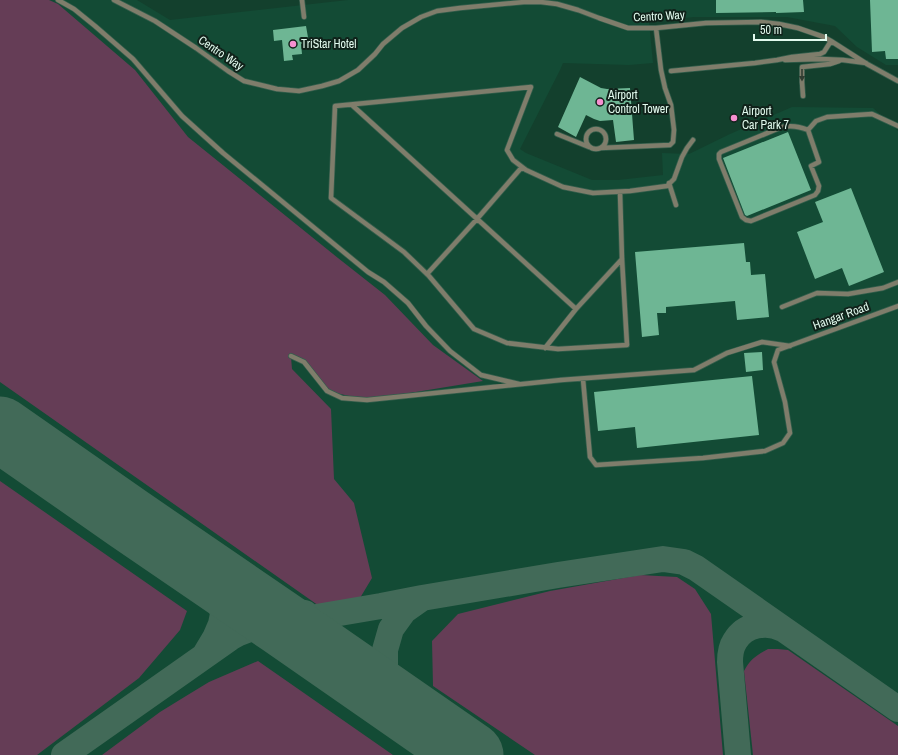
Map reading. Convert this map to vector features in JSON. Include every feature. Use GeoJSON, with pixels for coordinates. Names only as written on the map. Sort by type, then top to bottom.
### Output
{"type":"FeatureCollection","features":[{"type":"Feature","properties":{"kind":"lane"},"geometry":{"type":"LineString","coordinates":[[58,0],[74,9],[133,59],[182,116],[223,153],[408,303],[426,326],[450,351],[481,375],[519,384]]}},
{"type":"Feature","properties":{"kind":"lane","name":"Centro Way"},"geometry":{"type":"LineString","coordinates":[[114,0],[156,21],[244,81],[277,89],[299,91],[322,86],[339,80],[358,70],[402,28],[421,17],[445,10],[524,2],[557,4],[628,28],[656,28],[706,23],[761,22],[779,24],[798,28],[824,37],[867,64]]}},
{"type":"Feature","properties":{"kind":"lane"},"geometry":{"type":"LineString","coordinates":[[302,0],[304,18]]}},
{"type":"Feature","properties":{"kind":"lane"},"geometry":{"type":"LineString","coordinates":[[557,134],[593,149],[670,145],[674,142],[671,105],[661,70],[656,28]]}},
{"type":"Feature","properties":{"kind":"lane"},"geometry":{"type":"LineString","coordinates":[[778,60],[820,54],[824,52],[831,41]]}},
{"type":"Feature","properties":{"kind":"lane"},"geometry":{"type":"LineString","coordinates":[[671,71],[778,60],[821,59],[843,60],[867,64],[898,81]]}},
{"type":"Feature","properties":{"kind":"lane"},"geometry":{"type":"LineString","coordinates":[[803,96],[802,67],[830,64],[843,60]]}},
{"type":"Feature","properties":{"kind":"lane"},"geometry":{"type":"LineString","coordinates":[[620,192],[627,345],[558,350],[507,342],[474,329],[426,274],[404,252],[331,198],[335,106],[532,87],[507,150],[513,160],[526,170],[563,187],[593,193],[620,192],[667,186],[674,179],[682,157],[693,140]]}},
{"type":"Feature","properties":{"kind":"lane"},"geometry":{"type":"LineString","coordinates":[[352,105],[576,309]]}},
{"type":"Feature","properties":{"kind":"lane"},"geometry":{"type":"LineString","coordinates":[[808,130],[816,121],[827,117],[872,114],[898,126]]}},
{"type":"Feature","properties":{"kind":"lane"},"geometry":{"type":"LineString","coordinates":[[798,126],[808,130],[819,162],[810,166],[819,186],[818,191],[815,195],[751,221],[746,220],[742,217],[718,154],[782,127],[798,126]]}},
{"type":"Feature","properties":{"kind":"lane"},"geometry":{"type":"LineString","coordinates":[[590,147],[586,142],[587,135],[591,130],[598,129],[604,132],[606,138],[605,144],[600,148]]}},
{"type":"Feature","properties":{"kind":"lane"},"geometry":{"type":"LineString","coordinates":[[426,274],[477,219],[522,167]]}},
{"type":"Feature","properties":{"kind":"lane"},"geometry":{"type":"LineString","coordinates":[[669,183],[676,205]]}},
{"type":"Feature","properties":{"kind":"lane"},"geometry":{"type":"LineString","coordinates":[[545,348],[576,309],[622,259]]}},
{"type":"Feature","properties":{"kind":"lane"},"geometry":{"type":"LineString","coordinates":[[782,307],[817,293],[848,294],[883,288],[898,282]]}},
{"type":"Feature","properties":{"kind":"lane","name":"Hangar Road"},"geometry":{"type":"LineString","coordinates":[[790,346],[898,306]]}},
{"type":"Feature","properties":{"kind":"lane"},"geometry":{"type":"LineString","coordinates":[[291,356],[304,362],[327,391],[342,398],[367,400],[583,378],[694,370],[727,353],[762,342],[790,346]]}},
{"type":"Feature","properties":{"kind":"lane"},"geometry":{"type":"LineString","coordinates":[[583,378],[590,457],[596,465],[703,458],[765,451],[783,443],[790,434],[785,402],[774,362],[778,350],[790,346]]}},
{"type":"Feature","properties":{"kind":"shaded area"},"geometry":{"type":"Polygon","coordinates":[[[0,0],[137,0],[170,20],[348,0],[898,0],[898,65],[886,65],[857,47],[835,26],[787,17],[694,17],[649,22],[653,63],[629,65],[563,63],[520,149],[526,153],[592,180],[618,180],[663,175],[662,153],[689,154],[792,107],[873,108],[898,131],[898,755],[0,755],[0,0]]]}},
{"type":"Feature","properties":{"kind":"shaded area"},"geometry":{"type":"Polygon","coordinates":[[[0,0],[49,0],[58,4],[135,70],[188,137],[385,295],[433,345],[483,381],[367,400],[327,391],[304,362],[291,357],[292,369],[331,409],[334,479],[354,503],[372,578],[360,598],[337,613],[322,608],[0,382],[0,0]]]}},
{"type":"Feature","properties":{"kind":"shaded area"},"geometry":{"type":"Polygon","coordinates":[[[0,481],[187,611],[180,630],[139,678],[37,755],[0,755],[0,481]]]}},
{"type":"Feature","properties":{"kind":"shaded area"},"geometry":{"type":"Polygon","coordinates":[[[640,575],[677,577],[695,589],[711,614],[723,755],[535,755],[433,686],[432,641],[458,614],[550,591],[640,575]]]}},
{"type":"Feature","properties":{"kind":"shaded area"},"geometry":{"type":"Polygon","coordinates":[[[768,649],[788,650],[898,726],[898,755],[753,755],[744,671],[754,658],[768,649]]]}},
{"type":"Feature","properties":{"kind":"shaded area"},"geometry":{"type":"Polygon","coordinates":[[[258,661],[393,755],[102,755],[160,712],[209,682],[258,661]]]}},
{"type":"Feature","properties":{"kind":"building"},"geometry":{"type":"Polygon","coordinates":[[[716,0],[803,0],[804,12],[716,13],[716,0]]]}},
{"type":"Feature","properties":{"kind":"building"},"geometry":{"type":"Polygon","coordinates":[[[870,0],[898,0],[898,59],[886,59],[885,51],[872,52],[870,0]]]}},
{"type":"Feature","properties":{"kind":"building","name":"TriStar Hotel"},"geometry":{"type":"Polygon","coordinates":[[[306,26],[309,43],[301,44],[302,54],[292,55],[293,60],[284,61],[282,40],[274,41],[273,30],[306,26]]]}},
{"type":"Feature","properties":{"kind":"building","name":"Airport Control Tower"},"geometry":{"type":"Polygon","coordinates":[[[580,77],[601,88],[630,88],[634,140],[616,142],[613,120],[600,121],[586,115],[576,137],[558,127],[580,77]]]}},
{"type":"Feature","properties":{"kind":"building"},"geometry":{"type":"Polygon","coordinates":[[[788,132],[811,190],[747,216],[745,215],[723,158],[788,132]]]}},
{"type":"Feature","properties":{"kind":"building"},"geometry":{"type":"Polygon","coordinates":[[[851,188],[884,272],[849,286],[842,268],[815,279],[797,232],[823,222],[815,202],[851,188]]]}},
{"type":"Feature","properties":{"kind":"building"},"geometry":{"type":"Polygon","coordinates":[[[744,243],[746,262],[750,262],[751,275],[765,274],[769,317],[737,320],[735,301],[666,307],[666,313],[657,313],[659,335],[642,337],[635,252],[744,243]]]}},
{"type":"Feature","properties":{"kind":"building"},"geometry":{"type":"Polygon","coordinates":[[[762,352],[763,370],[746,372],[744,353],[762,352]]]}},
{"type":"Feature","properties":{"kind":"building"},"geometry":{"type":"Polygon","coordinates":[[[752,376],[759,435],[637,448],[635,427],[598,431],[594,392],[752,376]]]}},
{"type":"Feature","properties":{"kind":"taxiway"},"geometry":{"type":"LineString","coordinates":[[64,755],[230,638],[255,627],[558,575],[663,559],[684,562],[696,568],[898,709]]}},
{"type":"Feature","properties":{"kind":"taxiway"},"geometry":{"type":"LineString","coordinates":[[202,568],[212,581],[219,598],[223,614],[221,624],[215,638],[206,653]]}},
{"type":"Feature","properties":{"kind":"taxiway"},"geometry":{"type":"LineString","coordinates":[[234,590],[273,607],[305,613]]}},
{"type":"Feature","properties":{"kind":"taxiway"},"geometry":{"type":"LineString","coordinates":[[397,704],[389,685],[385,670],[385,650],[391,629],[404,611],[421,599]]}},
{"type":"Feature","properties":{"kind":"taxiway"},"geometry":{"type":"LineString","coordinates":[[738,755],[730,662],[733,646],[739,635],[750,628],[770,625],[783,629]]}},
{"type":"Feature","properties":{"kind":"runway"},"geometry":{"type":"LineString","coordinates":[[0,429],[471,755]]}},
{"type":"Feature","properties":{"kind":"place","name":"TriStar Hotel"},"geometry":{"type":"Point","coordinates":[293,44]}},
{"type":"Feature","properties":{"kind":"place","name":"Airport Control Tower"},"geometry":{"type":"Point","coordinates":[600,102]}},
{"type":"Feature","properties":{"kind":"place","name":"Airport Car Park 7"},"geometry":{"type":"Point","coordinates":[734,118]}}]}
